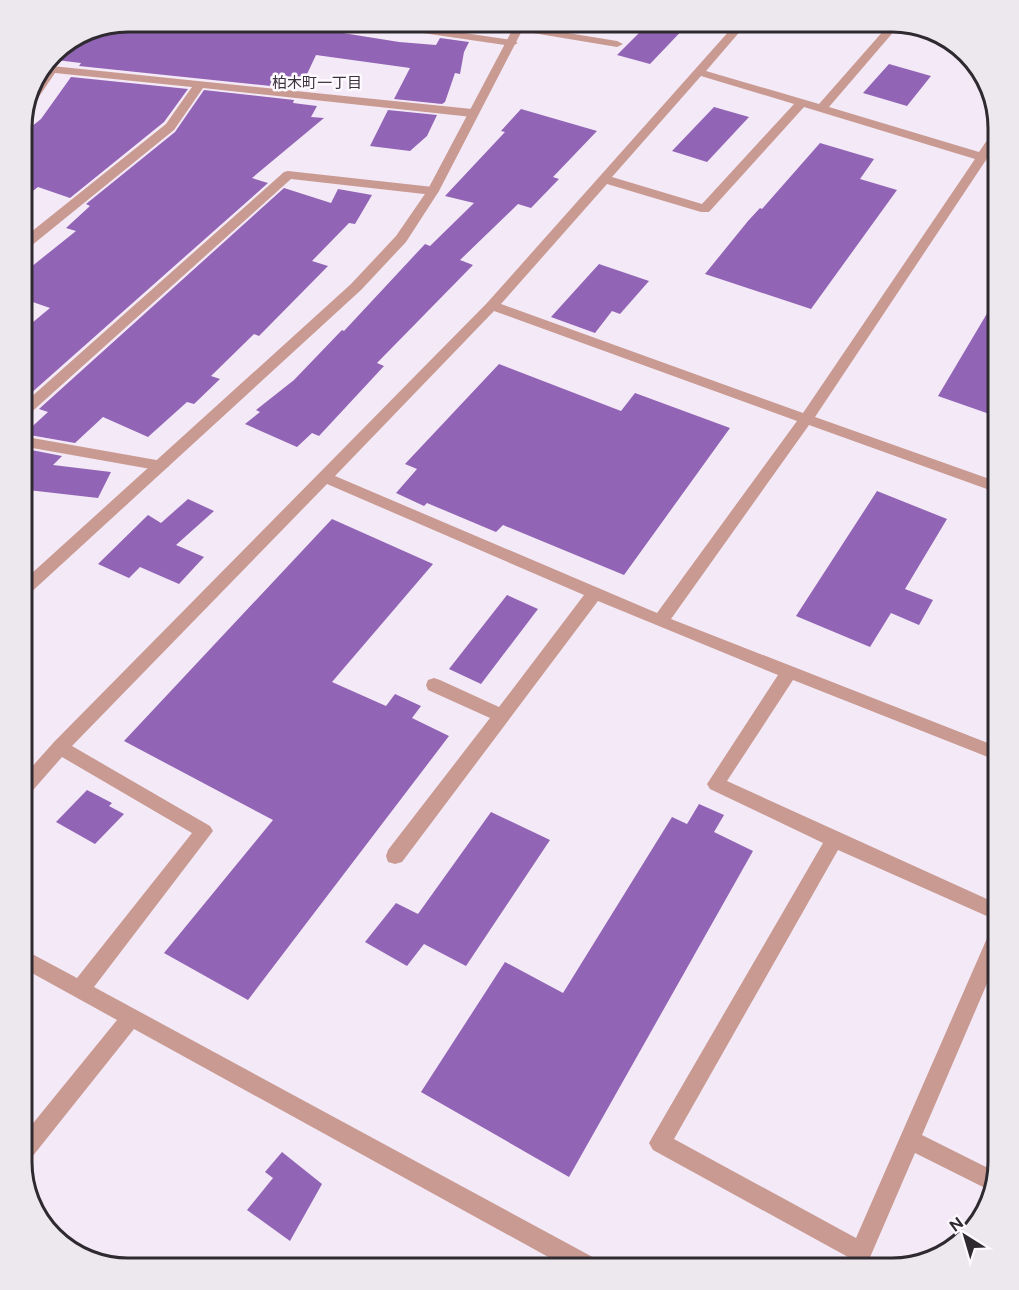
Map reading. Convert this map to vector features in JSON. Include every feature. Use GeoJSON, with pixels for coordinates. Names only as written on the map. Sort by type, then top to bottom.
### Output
{"type":"FeatureCollection","features":[{"type":"Feature","properties":{"kind":"street"},"geometry":{"type":"LineString","coordinates":[[437,32],[512,43]]}},
{"type":"Feature","properties":{"kind":"street"},"geometry":{"type":"LineString","coordinates":[[32,582],[356,287],[401,239],[433,190],[517,32]]}},
{"type":"Feature","properties":{"kind":"street"},"geometry":{"type":"LineString","coordinates":[[556,32],[617,44]]}},
{"type":"Feature","properties":{"kind":"street"},"geometry":{"type":"LineString","coordinates":[[32,779],[60,747],[492,306],[734,32]]}},
{"type":"Feature","properties":{"kind":"street"},"geometry":{"type":"LineString","coordinates":[[821,109],[888,32]]}},
{"type":"Feature","properties":{"kind":"street"},"geometry":{"type":"LineString","coordinates":[[51,69],[199,86],[472,113]]}},
{"type":"Feature","properties":{"kind":"street"},"geometry":{"type":"LineString","coordinates":[[699,72],[982,157]]}},
{"type":"Feature","properties":{"kind":"street"},"geometry":{"type":"LineString","coordinates":[[32,238],[170,127],[199,86]]}},
{"type":"Feature","properties":{"kind":"street"},"geometry":{"type":"LineString","coordinates":[[605,179],[705,209],[801,103]]}},
{"type":"Feature","properties":{"kind":"street"},"geometry":{"type":"LineString","coordinates":[[660,621],[806,419],[988,148]]}},
{"type":"Feature","properties":{"kind":"street"},"geometry":{"type":"LineString","coordinates":[[32,404],[288,175],[433,190]]}},
{"type":"Feature","properties":{"kind":"street"},"geometry":{"type":"LineString","coordinates":[[492,306],[988,484]]}},
{"type":"Feature","properties":{"kind":"street"},"geometry":{"type":"LineString","coordinates":[[32,443],[162,466]]}},
{"type":"Feature","properties":{"kind":"street"},"geometry":{"type":"LineString","coordinates":[[324,477],[660,621],[988,750]]}},
{"type":"Feature","properties":{"kind":"street"},"geometry":{"type":"LineString","coordinates":[[395,856],[595,593]]}},
{"type":"Feature","properties":{"kind":"street"},"geometry":{"type":"LineString","coordinates":[[789,672],[716,783],[834,840],[988,909]]}},
{"type":"Feature","properties":{"kind":"street"},"geometry":{"type":"LineString","coordinates":[[434,685],[503,716]]}},
{"type":"Feature","properties":{"kind":"street"},"geometry":{"type":"LineString","coordinates":[[60,747],[204,831],[80,989]]}},
{"type":"Feature","properties":{"kind":"street"},"geometry":{"type":"LineString","coordinates":[[834,840],[660,1143],[853,1258]]}},
{"type":"Feature","properties":{"kind":"street"},"geometry":{"type":"LineString","coordinates":[[859,1258],[988,959]]}},
{"type":"Feature","properties":{"kind":"street"},"geometry":{"type":"LineString","coordinates":[[32,963],[572,1258]]}},
{"type":"Feature","properties":{"kind":"street"},"geometry":{"type":"LineString","coordinates":[[32,1141],[131,1017]]}},
{"type":"Feature","properties":{"kind":"street"},"geometry":{"type":"LineString","coordinates":[[910,1140],[986,1178]]}},
{"type":"Feature","properties":{"kind":"building"},"geometry":{"type":"Polygon","coordinates":[[[115,32],[337,32],[399,42],[436,45],[440,38],[469,42],[464,52],[460,74],[455,73],[445,102],[442,104],[394,99],[410,68],[316,55],[300,89],[79,66],[81,63],[59,60],[79,44],[115,32]]]}},
{"type":"Feature","properties":{"kind":"building"},"geometry":{"type":"Polygon","coordinates":[[[640,32],[681,32],[650,64],[617,55],[640,32]]]}},
{"type":"Feature","properties":{"kind":"building"},"geometry":{"type":"Polygon","coordinates":[[[889,64],[931,76],[907,106],[863,93],[889,64]]]}},
{"type":"Feature","properties":{"kind":"building"},"geometry":{"type":"Polygon","coordinates":[[[71,77],[188,89],[164,122],[70,198],[38,187],[32,192],[32,126],[41,119],[71,77]]]}},
{"type":"Feature","properties":{"kind":"building"},"geometry":{"type":"Polygon","coordinates":[[[204,90],[294,100],[293,103],[317,106],[311,117],[324,118],[252,178],[268,183],[32,392],[32,323],[50,308],[32,302],[32,266],[76,231],[66,228],[90,206],[86,204],[175,132],[204,90]]]}},
{"type":"Feature","properties":{"kind":"building"},"geometry":{"type":"Polygon","coordinates":[[[714,107],[749,117],[707,162],[672,151],[714,107]]]}},
{"type":"Feature","properties":{"kind":"building"},"geometry":{"type":"Polygon","coordinates":[[[521,109],[597,131],[553,177],[559,179],[531,208],[518,204],[460,260],[473,265],[377,363],[384,366],[319,436],[312,433],[297,447],[245,424],[260,412],[256,410],[294,380],[342,330],[344,331],[425,244],[430,246],[474,203],[445,196],[505,132],[501,131],[521,109]]]}},
{"type":"Feature","properties":{"kind":"building"},"geometry":{"type":"Polygon","coordinates":[[[388,110],[437,115],[427,136],[410,151],[370,146],[388,110]]]}},
{"type":"Feature","properties":{"kind":"building"},"geometry":{"type":"Polygon","coordinates":[[[820,143],[874,159],[860,179],[897,190],[811,309],[705,274],[748,221],[760,208],[762,209],[820,143]]]}},
{"type":"Feature","properties":{"kind":"building"},"geometry":{"type":"Polygon","coordinates":[[[284,188],[331,203],[338,189],[372,195],[355,224],[349,223],[312,261],[328,266],[259,336],[254,334],[211,376],[220,379],[194,404],[187,402],[148,437],[103,417],[75,443],[32,435],[32,427],[48,412],[39,409],[284,188]]]}},
{"type":"Feature","properties":{"kind":"building"},"geometry":{"type":"Polygon","coordinates":[[[599,264],[649,281],[620,314],[612,311],[595,333],[551,317],[599,264]]]}},
{"type":"Feature","properties":{"kind":"building"},"geometry":{"type":"Polygon","coordinates":[[[988,312],[988,414],[938,396],[988,312]]]}},
{"type":"Feature","properties":{"kind":"building"},"geometry":{"type":"Polygon","coordinates":[[[499,364],[621,411],[635,393],[730,428],[624,575],[503,525],[496,532],[427,503],[424,506],[396,493],[417,469],[405,464],[499,364]]]}},
{"type":"Feature","properties":{"kind":"building"},"geometry":{"type":"Polygon","coordinates":[[[32,450],[62,456],[53,465],[111,472],[98,498],[32,490],[32,450]]]}},
{"type":"Feature","properties":{"kind":"building"},"geometry":{"type":"Polygon","coordinates":[[[877,491],[947,519],[905,589],[933,600],[919,625],[891,613],[870,647],[796,616],[877,491]]]}},
{"type":"Feature","properties":{"kind":"building"},"geometry":{"type":"Polygon","coordinates":[[[188,499],[214,511],[176,545],[204,557],[179,584],[140,567],[129,578],[98,564],[148,515],[161,523],[188,499]]]}},
{"type":"Feature","properties":{"kind":"building"},"geometry":{"type":"Polygon","coordinates":[[[332,519],[433,564],[332,682],[386,706],[395,694],[421,706],[412,718],[449,736],[248,1000],[164,953],[273,820],[124,741],[332,519]]]}},
{"type":"Feature","properties":{"kind":"building"},"geometry":{"type":"Polygon","coordinates":[[[507,595],[538,609],[481,684],[449,669],[507,595]]]}},
{"type":"Feature","properties":{"kind":"building"},"geometry":{"type":"Polygon","coordinates":[[[87,790],[112,803],[109,806],[124,814],[95,844],[56,822],[87,790]]]}},
{"type":"Feature","properties":{"kind":"building"},"geometry":{"type":"Polygon","coordinates":[[[699,804],[724,815],[714,832],[753,851],[569,1177],[421,1092],[505,962],[563,993],[672,817],[687,824],[699,804]]]}},
{"type":"Feature","properties":{"kind":"building"},"geometry":{"type":"Polygon","coordinates":[[[491,812],[550,840],[466,966],[424,944],[407,966],[365,942],[396,903],[418,914],[491,812]]]}},
{"type":"Feature","properties":{"kind":"building"},"geometry":{"type":"Polygon","coordinates":[[[282,1152],[322,1184],[290,1241],[247,1210],[273,1178],[265,1172],[282,1152]]]}},
{"type":"Feature","properties":{"kind":"district","name":"柏木町一丁目"},"geometry":{"type":"Point","coordinates":[317,83]}}]}
